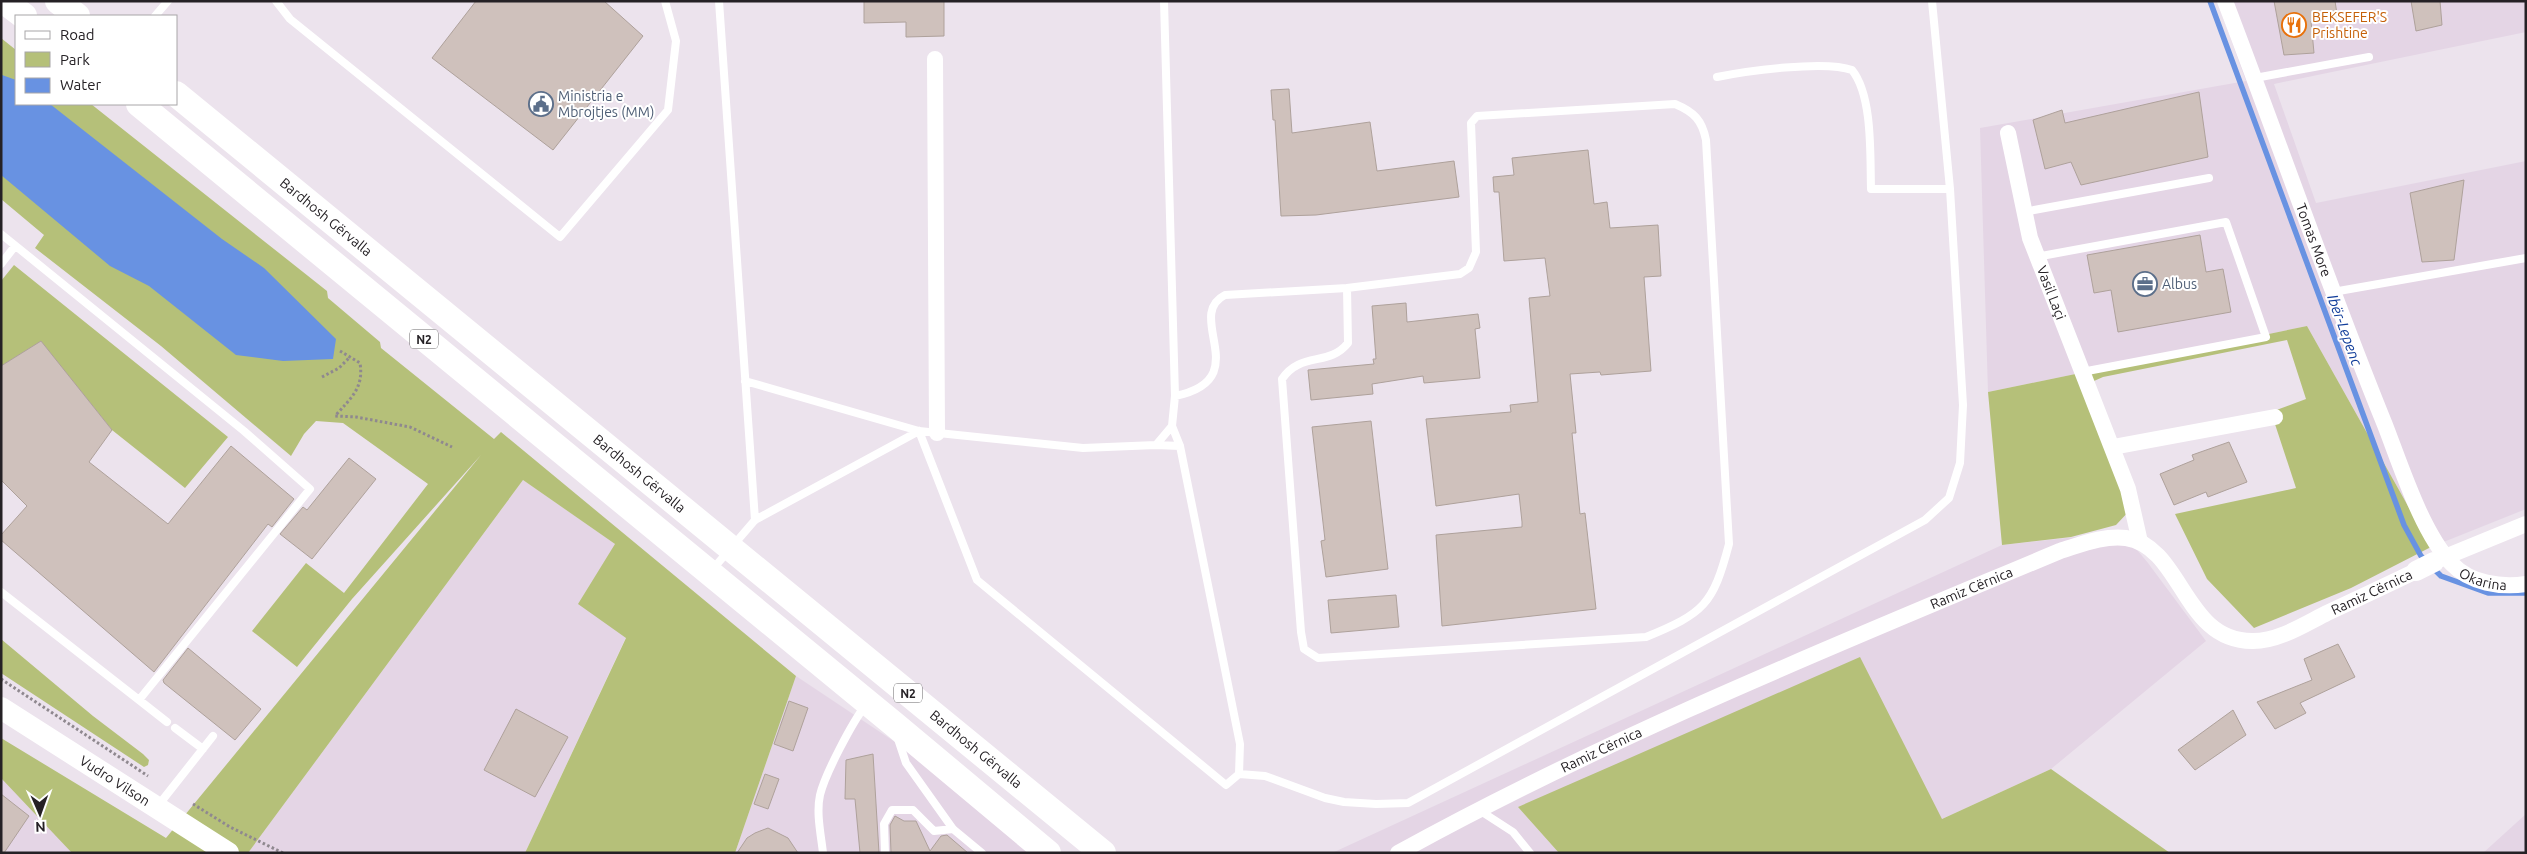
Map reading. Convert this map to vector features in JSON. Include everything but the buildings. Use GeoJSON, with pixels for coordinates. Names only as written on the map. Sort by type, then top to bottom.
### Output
{"type":"FeatureCollection","features":[{"type":"Feature","properties":{"kind":"highway"},"geometry":{"type":"LineString","coordinates":[[4,1],[23,15]]}},
{"type":"Feature","properties":{"kind":"highway"},"geometry":{"type":"LineString","coordinates":[[58,1],[77,15]]}},
{"type":"Feature","properties":{"kind":"highway","name":"Bardhosh Gërvalla"},"geometry":{"type":"LineString","coordinates":[[178,96],[1103,853]]}},
{"type":"Feature","properties":{"kind":"highway","name":"N2"},"geometry":{"type":"LineString","coordinates":[[140,105],[709,574],[895,724],[1048,853]]}},
{"type":"Feature","properties":{"kind":"main road","name":"Vudro Vilson"},"geometry":{"type":"LineString","coordinates":[[1,708],[163,799],[228,853]]}},
{"type":"Feature","properties":{"kind":"street","name":"Tomas More"},"geometry":{"type":"LineString","coordinates":[[2225,1],[2333,292],[2406,477],[2430,530],[2432,563]]}},
{"type":"Feature","properties":{"kind":"street"},"geometry":{"type":"LineString","coordinates":[[935,59],[937,433]]}},
{"type":"Feature","properties":{"kind":"street","name":"Vasil Laçi"},"geometry":{"type":"LineString","coordinates":[[2008,133],[2023,212],[2036,257],[2113,447],[2128,489],[2140,542]]}},
{"type":"Feature","properties":{"kind":"street"},"geometry":{"type":"LineString","coordinates":[[2113,447],[2275,417]]}},
{"type":"Feature","properties":{"kind":"street","name":"Ramiz Cërnica"},"geometry":{"type":"LineString","coordinates":[[1398,853],[1478,809],[1672,717],[2060,551],[2090,542],[2111,538],[2126,538],[2140,542],[2161,560],[2204,621],[2226,636],[2241,640],[2262,640],[2285,633],[2432,563],[2526,524]]}},
{"type":"Feature","properties":{"kind":"street","name":"Okarina"},"geometry":{"type":"LineString","coordinates":[[2432,563],[2452,565],[2477,580],[2506,586],[2526,584]]}},
{"type":"Feature","properties":{"kind":"lane"},"geometry":{"type":"LineString","coordinates":[[156,15],[168,1]]}},
{"type":"Feature","properties":{"kind":"lane"},"geometry":{"type":"LineString","coordinates":[[276,1],[290,19],[560,237],[668,110],[676,41],[665,1]]}},
{"type":"Feature","properties":{"kind":"lane"},"geometry":{"type":"LineString","coordinates":[[719,1],[755,520]]}},
{"type":"Feature","properties":{"kind":"lane"},"geometry":{"type":"LineString","coordinates":[[1164,1],[1174,396],[1172,426],[1180,446],[1240,744],[1239,774]]}},
{"type":"Feature","properties":{"kind":"lane"},"geometry":{"type":"LineString","coordinates":[[918,431],[977,580],[1226,785],[1239,774],[1265,776],[1325,798],[1344,802],[1376,804],[1408,802],[1925,520],[1949,498],[1960,463],[1963,405],[1950,189],[1932,1]]}},
{"type":"Feature","properties":{"kind":"lane"},"geometry":{"type":"LineString","coordinates":[[2255,78],[2369,57]]}},
{"type":"Feature","properties":{"kind":"lane"},"geometry":{"type":"LineString","coordinates":[[1717,77],[1814,66],[1832,66],[1852,70],[1860,82],[1866,112],[1871,189],[1950,189]]}},
{"type":"Feature","properties":{"kind":"lane"},"geometry":{"type":"LineString","coordinates":[[1174,396],[1196,390],[1211,379],[1215,367],[1216,352],[1211,313],[1213,303],[1225,295],[1347,288],[1460,274],[1469,268],[1476,252],[1471,123],[1477,116],[1675,104],[1696,115],[1701,122],[1706,140],[1729,544],[1719,581],[1709,600],[1689,618],[1646,637],[1344,658],[1318,658],[1304,649],[1301,632],[1282,379],[1290,367],[1332,355],[1348,343],[1347,288]]}},
{"type":"Feature","properties":{"kind":"lane"},"geometry":{"type":"LineString","coordinates":[[2023,212],[2209,178]]}},
{"type":"Feature","properties":{"kind":"lane"},"geometry":{"type":"LineString","coordinates":[[2036,257],[2226,222],[2266,337],[2082,372]]}},
{"type":"Feature","properties":{"kind":"lane"},"geometry":{"type":"LineString","coordinates":[[1,234],[244,431],[310,489],[139,700]]}},
{"type":"Feature","properties":{"kind":"lane"},"geometry":{"type":"LineString","coordinates":[[1,264],[16,246]]}},
{"type":"Feature","properties":{"kind":"lane"},"geometry":{"type":"LineString","coordinates":[[2333,292],[2526,258]]}},
{"type":"Feature","properties":{"kind":"lane"},"geometry":{"type":"LineString","coordinates":[[745,381],[918,431],[1084,448],[1180,446]]}},
{"type":"Feature","properties":{"kind":"lane"},"geometry":{"type":"LineString","coordinates":[[1156,445],[1172,426]]}},
{"type":"Feature","properties":{"kind":"lane"},"geometry":{"type":"LineString","coordinates":[[709,574],[755,520],[918,431]]}},
{"type":"Feature","properties":{"kind":"lane"},"geometry":{"type":"LineString","coordinates":[[1,592],[167,722]]}},
{"type":"Feature","properties":{"kind":"lane"},"geometry":{"type":"LineString","coordinates":[[823,853],[820,796],[838,752],[868,702]]}},
{"type":"Feature","properties":{"kind":"lane"},"geometry":{"type":"LineString","coordinates":[[895,724],[897,739],[906,763],[953,829],[982,853]]}},
{"type":"Feature","properties":{"kind":"lane"},"geometry":{"type":"LineString","coordinates":[[175,728],[203,749]]}},
{"type":"Feature","properties":{"kind":"lane"},"geometry":{"type":"LineString","coordinates":[[163,799],[214,736]]}},
{"type":"Feature","properties":{"kind":"lane"},"geometry":{"type":"LineString","coordinates":[[1478,809],[1513,832],[1530,853]]}},
{"type":"Feature","properties":{"kind":"lane"},"geometry":{"type":"LineString","coordinates":[[885,853],[884,824],[892,810],[913,810],[934,831],[953,829]]}},
{"type":"Feature","properties":{"kind":"path"},"geometry":{"type":"LineString","coordinates":[[340,351],[360,363],[362,378],[354,394],[335,416],[410,427],[452,447]]}},
{"type":"Feature","properties":{"kind":"path"},"geometry":{"type":"LineString","coordinates":[[322,377],[339,368],[350,357]]}},
{"type":"Feature","properties":{"kind":"path"},"geometry":{"type":"LineString","coordinates":[[1,679],[163,799],[230,827],[283,853]]}},
{"type":"Feature","properties":{"kind":"shaded area"},"geometry":{"type":"Polygon","coordinates":[[[2217,1],[2526,1],[2526,32],[2274,84],[2316,203],[2526,161],[2526,509],[2431,547],[2307,326],[1988,392],[1980,128],[2246,81],[2217,1]]]}},
{"type":"Feature","properties":{"kind":"shaded area"},"geometry":{"type":"Polygon","coordinates":[[[523,480],[615,544],[626,637],[525,853],[248,853],[523,480]]]}},
{"type":"Feature","properties":{"kind":"shaded area"},"geometry":{"type":"Polygon","coordinates":[[[2122,532],[2148,563],[2206,641],[2051,769],[1942,819],[1518,807],[1559,853],[1332,853],[2002,545],[2122,532]]]}},
{"type":"Feature","properties":{"kind":"shaded area"},"geometry":{"type":"Polygon","coordinates":[[[796,676],[904,748],[1030,853],[735,853],[796,676]]]}},
{"type":"Feature","properties":{"kind":"shaded area"},"geometry":{"type":"Polygon","coordinates":[[[1,778],[32,808],[72,853],[1,853],[1,778]]]}},
{"type":"Feature","properties":{"kind":"shaded area"},"geometry":{"type":"Polygon","coordinates":[[[2526,814],[2526,853],[2483,853],[2526,814]]]}},
{"type":"Feature","properties":{"kind":"green space"},"geometry":{"type":"Polygon","coordinates":[[[1,38],[15,49],[15,105],[92,105],[327,291],[328,298],[380,342],[381,348],[494,439],[501,432],[796,676],[735,853],[525,853],[626,638],[578,604],[615,544],[523,480],[248,853],[72,853],[1,778],[1,738],[166,838],[481,455],[352,599],[297,667],[252,631],[306,563],[344,593],[428,484],[343,423],[316,421],[304,434],[291,456],[161,346],[35,248],[44,235],[1,199],[1,38]]]}},
{"type":"Feature","properties":{"kind":"green space"},"geometry":{"type":"Polygon","coordinates":[[[14,265],[228,437],[185,488],[112,430],[41,342],[1,366],[1,281],[14,265]]]}},
{"type":"Feature","properties":{"kind":"green space"},"geometry":{"type":"Polygon","coordinates":[[[2307,326],[2431,547],[2351,588],[2254,628],[2207,579],[2175,514],[2296,488],[2271,412],[2306,399],[2287,340],[2103,377],[2085,385],[2132,508],[2116,525],[2071,537],[2002,545],[1988,392],[2307,326]]]}},
{"type":"Feature","properties":{"kind":"green space"},"geometry":{"type":"Polygon","coordinates":[[[1,639],[93,716],[143,754],[149,760],[148,765],[144,767],[1,673],[1,639]]]}},
{"type":"Feature","properties":{"kind":"green space"},"geometry":{"type":"Polygon","coordinates":[[[1860,657],[1942,819],[2051,769],[2170,853],[1559,853],[1518,807],[1860,657]]]}},
{"type":"Feature","properties":{"kind":"water"},"geometry":{"type":"Polygon","coordinates":[[[2,75],[15,80],[15,105],[51,105],[222,239],[264,268],[336,339],[333,359],[283,361],[236,355],[149,286],[110,266],[1,175],[2,75]]]}},
{"type":"Feature","properties":{"kind":"waterway","name":"Ibër-Lepenc"},"geometry":{"type":"LineString","coordinates":[[2210,1],[2404,525],[2421,556],[2441,576],[2488,593],[2526,593]]}},
{"type":"Feature","properties":{"kind":"place","name":"BEKSEFER'S Prishtine"},"geometry":{"type":"Point","coordinates":[2294,25]}},
{"type":"Feature","properties":{"kind":"place","name":"Ministria e Mbrojtjes (MM)"},"geometry":{"type":"Point","coordinates":[541,104]}},
{"type":"Feature","properties":{"kind":"place","name":"Albus"},"geometry":{"type":"Point","coordinates":[2145,284]}}]}
